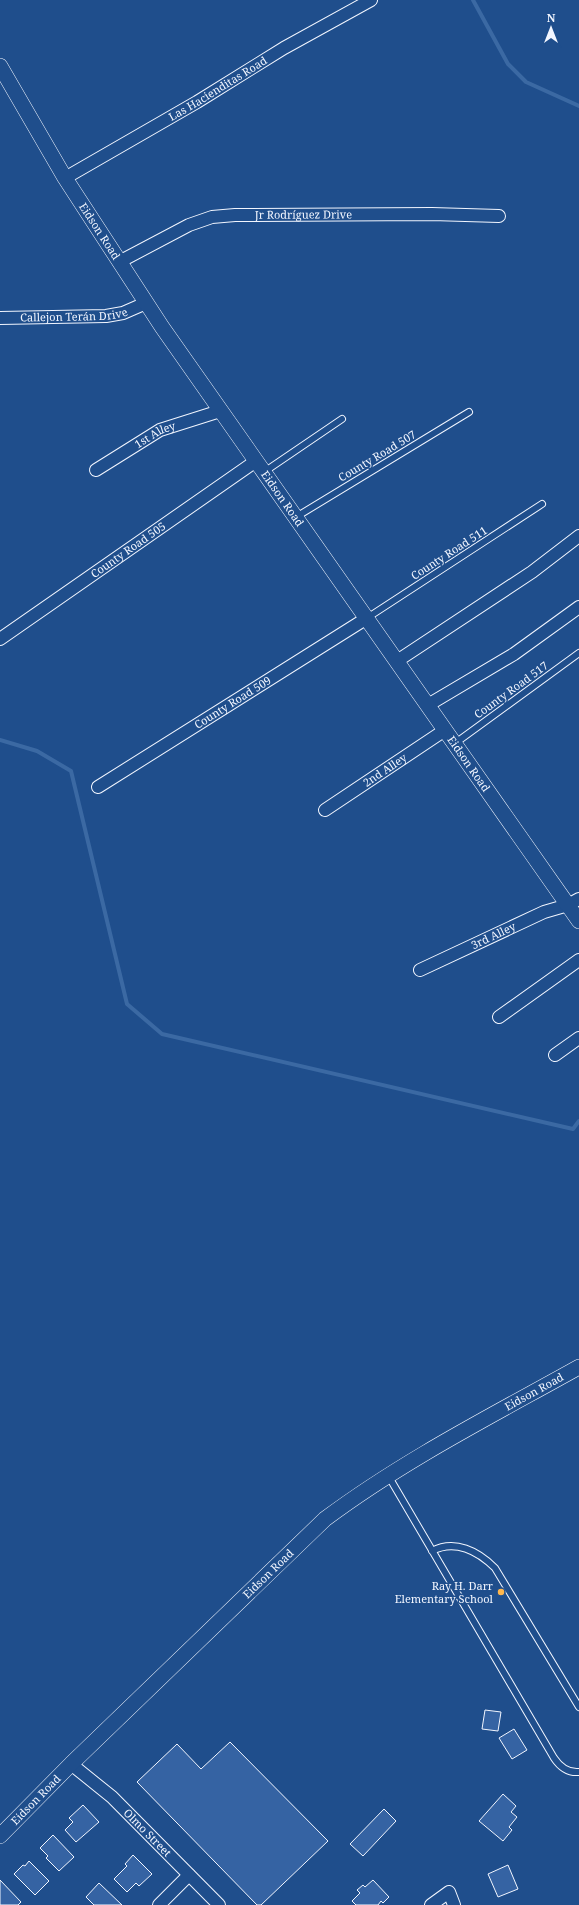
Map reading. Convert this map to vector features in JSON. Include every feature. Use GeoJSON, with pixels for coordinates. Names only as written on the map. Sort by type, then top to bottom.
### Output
{"type":"FeatureCollection","features":[{"type":"Feature","properties":{"kind":"street","name":"Las Hacienditas Road"},"geometry":{"type":"LineString","coordinates":[[65,178],[197,102],[290,44],[371,0]]}},
{"type":"Feature","properties":{"kind":"street","name":"Eidson Road"},"geometry":{"type":"LineString","coordinates":[[0,66],[65,178],[146,303],[454,744],[573,902],[579,921]]}},
{"type":"Feature","properties":{"kind":"street","name":"Jr Rodríguez Drive"},"geometry":{"type":"LineString","coordinates":[[119,262],[189,225],[212,217],[236,215],[424,214],[499,216]]}},
{"type":"Feature","properties":{"kind":"street","name":"Callejon Terán Drive"},"geometry":{"type":"LineString","coordinates":[[0,318],[106,316],[123,313],[146,303]]}},
{"type":"Feature","properties":{"kind":"street","name":"1st Alley"},"geometry":{"type":"LineString","coordinates":[[96,470],[160,430],[220,411]]}},
{"type":"Feature","properties":{"kind":"street","name":"County Road 505"},"geometry":{"type":"LineString","coordinates":[[0,639],[260,467]]}},
{"type":"Feature","properties":{"kind":"street"},"geometry":{"type":"LineString","coordinates":[[397,661],[532,572],[579,536]]}},
{"type":"Feature","properties":{"kind":"street"},"geometry":{"type":"LineString","coordinates":[[428,705],[514,654],[579,607]]}},
{"type":"Feature","properties":{"kind":"street","name":"County Road 509"},"geometry":{"type":"LineString","coordinates":[[98,787],[367,618]]}},
{"type":"Feature","properties":{"kind":"street","name":"2nd Alley"},"geometry":{"type":"LineString","coordinates":[[325,810],[445,730]]}},
{"type":"Feature","properties":{"kind":"street","name":"3rd Alley"},"geometry":{"type":"LineString","coordinates":[[420,970],[537,915],[573,902]]}},
{"type":"Feature","properties":{"kind":"street"},"geometry":{"type":"LineString","coordinates":[[499,1017],[579,960]]}},
{"type":"Feature","properties":{"kind":"street"},"geometry":{"type":"LineString","coordinates":[[555,1056],[579,1038]]}},
{"type":"Feature","properties":{"kind":"street","name":"Eidson Road"},"geometry":{"type":"LineString","coordinates":[[0,1836],[72,1764],[325,1519],[355,1497],[438,1445],[579,1367]]}},
{"type":"Feature","properties":{"kind":"street","name":"Olmo Street"},"geometry":{"type":"LineString","coordinates":[[72,1764],[112,1796],[219,1905]]}},
{"type":"Feature","properties":{"kind":"street"},"geometry":{"type":"LineString","coordinates":[[159,1905],[189,1875]]}},
{"type":"Feature","properties":{"kind":"street"},"geometry":{"type":"LineString","coordinates":[[431,1905],[449,1892],[454,1905]]}},
{"type":"Feature","properties":{"kind":"lane","name":"County Road 507"},"geometry":{"type":"LineString","coordinates":[[296,518],[469,412]]}},
{"type":"Feature","properties":{"kind":"lane"},"geometry":{"type":"LineString","coordinates":[[260,467],[342,419]]}},
{"type":"Feature","properties":{"kind":"lane","name":"County Road 511"},"geometry":{"type":"LineString","coordinates":[[367,618],[542,504]]}},
{"type":"Feature","properties":{"kind":"lane","name":"County Road 517"},"geometry":{"type":"LineString","coordinates":[[454,744],[579,653]]}},
{"type":"Feature","properties":{"kind":"lane"},"geometry":{"type":"LineString","coordinates":[[389,1476],[554,1758],[566,1770],[579,1772]]}},
{"type":"Feature","properties":{"kind":"lane"},"geometry":{"type":"LineString","coordinates":[[432,1551],[448,1545],[460,1546],[472,1550],[486,1558],[495,1568],[579,1707]]}},
{"type":"Feature","properties":{"kind":"building"},"geometry":{"type":"Polygon","coordinates":[[[485,1710],[501,1712],[498,1731],[482,1729],[485,1710]]]}},
{"type":"Feature","properties":{"kind":"building"},"geometry":{"type":"Polygon","coordinates":[[[514,1729],[527,1750],[512,1759],[499,1738],[514,1729]]]}},
{"type":"Feature","properties":{"kind":"building"},"geometry":{"type":"Polygon","coordinates":[[[230,1742],[328,1841],[261,1905],[257,1905],[137,1782],[177,1744],[201,1769],[230,1742]]]}},
{"type":"Feature","properties":{"kind":"building"},"geometry":{"type":"Polygon","coordinates":[[[503,1794],[516,1806],[511,1812],[517,1817],[509,1827],[512,1830],[503,1841],[479,1821],[503,1794]]]}},
{"type":"Feature","properties":{"kind":"building"},"geometry":{"type":"Polygon","coordinates":[[[83,1805],[99,1822],[76,1842],[65,1830],[73,1822],[69,1818],[83,1805]]]}},
{"type":"Feature","properties":{"kind":"building"},"geometry":{"type":"Polygon","coordinates":[[[384,1809],[396,1821],[363,1856],[350,1844],[384,1809]]]}},
{"type":"Feature","properties":{"kind":"building"},"geometry":{"type":"Polygon","coordinates":[[[53,1835],[74,1857],[59,1871],[46,1858],[48,1856],[40,1848],[53,1835]]]}},
{"type":"Feature","properties":{"kind":"building"},"geometry":{"type":"Polygon","coordinates":[[[133,1855],[152,1874],[139,1886],[136,1883],[127,1892],[114,1879],[127,1866],[125,1864],[133,1855]]]}},
{"type":"Feature","properties":{"kind":"building"},"geometry":{"type":"Polygon","coordinates":[[[29,1861],[49,1881],[35,1895],[14,1874],[29,1861]]]}},
{"type":"Feature","properties":{"kind":"building"},"geometry":{"type":"Polygon","coordinates":[[[508,1865],[518,1889],[498,1897],[488,1874],[508,1865]]]}},
{"type":"Feature","properties":{"kind":"building"},"geometry":{"type":"Polygon","coordinates":[[[0,1880],[21,1902],[18,1905],[0,1905],[0,1880]]]}},
{"type":"Feature","properties":{"kind":"building"},"geometry":{"type":"Polygon","coordinates":[[[373,1880],[389,1897],[383,1903],[381,1901],[378,1905],[356,1905],[352,1901],[360,1893],[357,1890],[363,1885],[365,1887],[373,1880]]]}},
{"type":"Feature","properties":{"kind":"building"},"geometry":{"type":"Polygon","coordinates":[[[99,1883],[122,1905],[94,1905],[86,1897],[99,1883]]]}},
{"type":"Feature","properties":{"kind":"waterway"},"geometry":{"type":"LineString","coordinates":[[473,0],[508,64],[526,82],[579,106]]}},
{"type":"Feature","properties":{"kind":"waterway"},"geometry":{"type":"LineString","coordinates":[[0,740],[37,751],[71,771],[127,1004],[162,1034],[573,1129],[579,1121]]}},
{"type":"Feature","properties":{"kind":"place","name":"Ray H. Darr Elementary School"},"geometry":{"type":"Point","coordinates":[501,1592]}}]}
